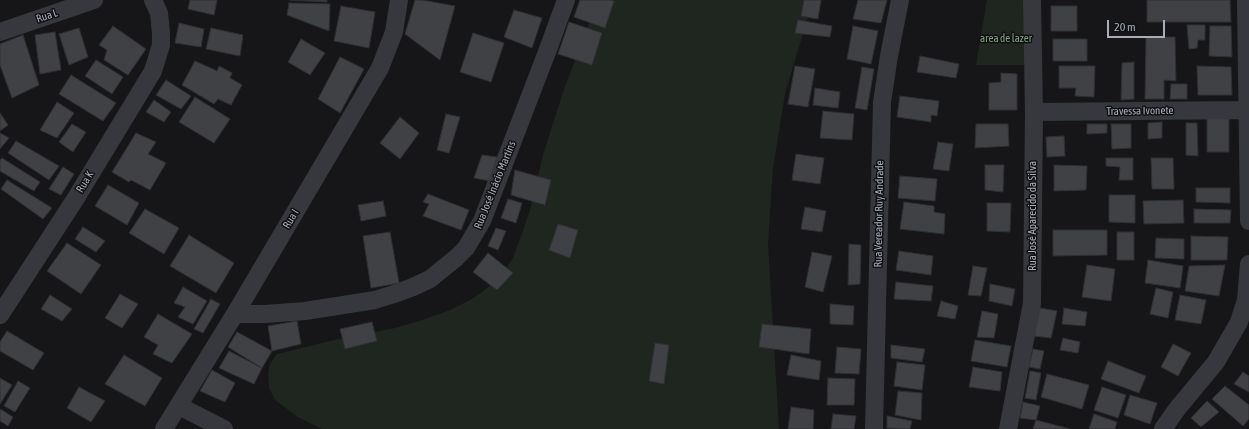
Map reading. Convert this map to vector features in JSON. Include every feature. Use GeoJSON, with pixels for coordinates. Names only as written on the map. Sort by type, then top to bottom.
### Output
{"type":"FeatureCollection","features":[{"type":"Feature","properties":{"kind":"street","name":"Rua L"},"geometry":{"type":"LineString","coordinates":[[0,32],[94,0]]}},
{"type":"Feature","properties":{"kind":"street","name":"Rua I"},"geometry":{"type":"LineString","coordinates":[[164,429],[235,314],[380,68],[394,32],[399,0]]}},
{"type":"Feature","properties":{"kind":"street","name":"Rua José Inácio Martins"},"geometry":{"type":"LineString","coordinates":[[235,314],[305,312],[375,300],[413,287],[430,279],[456,258],[466,248],[482,221],[566,0]]}},
{"type":"Feature","properties":{"kind":"street","name":"Rua Vereador Ruy Andrade"},"geometry":{"type":"LineString","coordinates":[[874,429],[882,102],[890,49],[900,0]]}},
{"type":"Feature","properties":{"kind":"street","name":"Rua José Aparecido da Silva"},"geometry":{"type":"LineString","coordinates":[[1008,429],[1032,304],[1034,112],[1032,0]]}},
{"type":"Feature","properties":{"kind":"street"},"geometry":{"type":"LineString","coordinates":[[1246,0],[1249,221]]}},
{"type":"Feature","properties":{"kind":"street","name":"Rua K"},"geometry":{"type":"LineString","coordinates":[[0,315],[76,198],[153,71],[160,45],[161,24],[152,3]]}},
{"type":"Feature","properties":{"kind":"street","name":"Travessa Ivonete"},"geometry":{"type":"LineString","coordinates":[[1034,112],[1247,110]]}},
{"type":"Feature","properties":{"kind":"street"},"geometry":{"type":"LineString","coordinates":[[1216,362],[1242,314],[1246,300],[1249,264]]}},
{"type":"Feature","properties":{"kind":"street"},"geometry":{"type":"LineString","coordinates":[[1163,429],[1177,409],[1216,362],[1249,332]]}},
{"type":"Feature","properties":{"kind":"street"},"geometry":{"type":"LineString","coordinates":[[179,406],[224,429]]}},
{"type":"Feature","properties":{"kind":"green space"},"geometry":{"type":"Polygon","coordinates":[[[598,0],[813,0],[785,94],[773,168],[768,244],[779,429],[322,429],[298,417],[275,400],[269,388],[268,373],[270,364],[277,354],[334,340],[395,328],[422,320],[450,310],[470,300],[485,290],[500,275],[512,260],[520,239],[530,210],[543,155],[563,92],[598,0]]]}},
{"type":"Feature","properties":{"kind":"green space","name":"area de lazer"},"geometry":{"type":"Polygon","coordinates":[[[987,0],[1030,0],[1031,65],[976,65],[987,0]]]}},
{"type":"Feature","properties":{"kind":"building"},"geometry":{"type":"Polygon","coordinates":[[[190,0],[217,0],[214,15],[188,9],[190,0]]]}},
{"type":"Feature","properties":{"kind":"building"},"geometry":{"type":"Polygon","coordinates":[[[290,0],[327,0],[327,2],[290,0]]]}},
{"type":"Feature","properties":{"kind":"building"},"geometry":{"type":"Polygon","coordinates":[[[415,0],[455,6],[440,60],[405,34],[415,0]]]}},
{"type":"Feature","properties":{"kind":"building"},"geometry":{"type":"Polygon","coordinates":[[[580,0],[614,1],[605,28],[574,17],[580,0]]]}},
{"type":"Feature","properties":{"kind":"building"},"geometry":{"type":"Polygon","coordinates":[[[804,0],[821,0],[818,19],[801,16],[804,0]]]}},
{"type":"Feature","properties":{"kind":"building"},"geometry":{"type":"Polygon","coordinates":[[[858,0],[887,0],[881,23],[853,19],[858,0]]]}},
{"type":"Feature","properties":{"kind":"building"},"geometry":{"type":"Polygon","coordinates":[[[1147,0],[1230,0],[1231,22],[1147,22],[1147,0]]]}},
{"type":"Feature","properties":{"kind":"building"},"geometry":{"type":"Polygon","coordinates":[[[289,3],[330,4],[329,31],[287,15],[289,3]]]}},
{"type":"Feature","properties":{"kind":"building"},"geometry":{"type":"Polygon","coordinates":[[[341,6],[375,12],[369,48],[334,41],[341,6]]]}},
{"type":"Feature","properties":{"kind":"building"},"geometry":{"type":"Polygon","coordinates":[[[1051,6],[1077,6],[1077,31],[1051,31],[1051,6]]]}},
{"type":"Feature","properties":{"kind":"building"},"geometry":{"type":"Polygon","coordinates":[[[514,10],[542,18],[532,48],[504,37],[514,10]]]}},
{"type":"Feature","properties":{"kind":"building"},"geometry":{"type":"Polygon","coordinates":[[[798,20],[832,26],[830,37],[795,33],[798,20]]]}},
{"type":"Feature","properties":{"kind":"building"},"geometry":{"type":"Polygon","coordinates":[[[569,22],[602,33],[592,65],[558,54],[569,22]]]}},
{"type":"Feature","properties":{"kind":"building"},"geometry":{"type":"Polygon","coordinates":[[[179,23],[204,29],[201,47],[175,43],[179,23]]]}},
{"type":"Feature","properties":{"kind":"building"},"geometry":{"type":"Polygon","coordinates":[[[1187,25],[1205,25],[1205,40],[1198,40],[1197,48],[1189,49],[1187,25]]]}},
{"type":"Feature","properties":{"kind":"building"},"geometry":{"type":"Polygon","coordinates":[[[113,26],[146,49],[128,75],[104,60],[107,50],[99,45],[113,26]]]}},
{"type":"Feature","properties":{"kind":"building"},"geometry":{"type":"Polygon","coordinates":[[[853,26],[878,31],[871,64],[847,59],[853,26]]]}},
{"type":"Feature","properties":{"kind":"building"},"geometry":{"type":"Polygon","coordinates":[[[1210,26],[1231,26],[1232,57],[1209,56],[1210,26]]]}},
{"type":"Feature","properties":{"kind":"building"},"geometry":{"type":"Polygon","coordinates":[[[79,28],[88,57],[69,65],[59,34],[79,28]]]}},
{"type":"Feature","properties":{"kind":"building"},"geometry":{"type":"Polygon","coordinates":[[[211,28],[243,35],[240,56],[206,49],[211,28]]]}},
{"type":"Feature","properties":{"kind":"building"},"geometry":{"type":"Polygon","coordinates":[[[55,32],[61,70],[40,74],[35,35],[55,32]]]}},
{"type":"Feature","properties":{"kind":"building"},"geometry":{"type":"Polygon","coordinates":[[[473,33],[504,43],[491,82],[460,72],[473,33]]]}},
{"type":"Feature","properties":{"kind":"building"},"geometry":{"type":"Polygon","coordinates":[[[23,35],[39,85],[12,98],[0,65],[0,44],[23,35]]]}},
{"type":"Feature","properties":{"kind":"building"},"geometry":{"type":"Polygon","coordinates":[[[1146,37],[1175,37],[1176,81],[1164,80],[1164,99],[1145,99],[1146,37]]]}},
{"type":"Feature","properties":{"kind":"building"},"geometry":{"type":"Polygon","coordinates":[[[301,39],[325,53],[310,75],[288,62],[301,39]]]}},
{"type":"Feature","properties":{"kind":"building"},"geometry":{"type":"Polygon","coordinates":[[[1053,39],[1087,39],[1087,61],[1053,61],[1053,39]]]}},
{"type":"Feature","properties":{"kind":"building"},"geometry":{"type":"Polygon","coordinates":[[[920,56],[959,64],[956,78],[917,72],[920,56]]]}},
{"type":"Feature","properties":{"kind":"building"},"geometry":{"type":"Polygon","coordinates":[[[340,57],[364,69],[340,113],[318,99],[340,57]]]}},
{"type":"Feature","properties":{"kind":"building"},"geometry":{"type":"Polygon","coordinates":[[[96,60],[123,77],[112,94],[85,76],[96,60]]]}},
{"type":"Feature","properties":{"kind":"building"},"geometry":{"type":"Polygon","coordinates":[[[195,61],[217,71],[219,66],[232,73],[230,78],[242,85],[231,105],[218,99],[214,104],[182,85],[195,61]]]}},
{"type":"Feature","properties":{"kind":"building"},"geometry":{"type":"Polygon","coordinates":[[[1134,62],[1134,99],[1121,100],[1122,63],[1134,62]]]}},
{"type":"Feature","properties":{"kind":"building"},"geometry":{"type":"Polygon","coordinates":[[[795,66],[815,69],[808,107],[788,104],[795,66]]]}},
{"type":"Feature","properties":{"kind":"building"},"geometry":{"type":"Polygon","coordinates":[[[1059,66],[1095,66],[1094,97],[1075,96],[1076,88],[1059,88],[1059,66]]]}},
{"type":"Feature","properties":{"kind":"building"},"geometry":{"type":"Polygon","coordinates":[[[1197,66],[1231,67],[1232,95],[1198,95],[1197,66]]]}},
{"type":"Feature","properties":{"kind":"building"},"geometry":{"type":"Polygon","coordinates":[[[862,67],[874,69],[867,110],[855,108],[862,67]]]}},
{"type":"Feature","properties":{"kind":"building"},"geometry":{"type":"Polygon","coordinates":[[[1001,73],[1017,74],[1017,110],[989,110],[989,83],[1001,82],[1001,73]]]}},
{"type":"Feature","properties":{"kind":"building"},"geometry":{"type":"Polygon","coordinates":[[[71,75],[116,103],[103,121],[59,94],[71,75]]]}},
{"type":"Feature","properties":{"kind":"building"},"geometry":{"type":"Polygon","coordinates":[[[166,80],[191,96],[181,109],[156,95],[166,80]]]}},
{"type":"Feature","properties":{"kind":"building"},"geometry":{"type":"Polygon","coordinates":[[[1171,84],[1187,84],[1187,99],[1170,99],[1171,84]]]}},
{"type":"Feature","properties":{"kind":"building"},"geometry":{"type":"Polygon","coordinates":[[[815,88],[840,92],[838,108],[813,105],[815,88]]]}},
{"type":"Feature","properties":{"kind":"building"},"geometry":{"type":"Polygon","coordinates":[[[900,96],[939,101],[937,116],[931,115],[931,122],[897,117],[900,96]]]}},
{"type":"Feature","properties":{"kind":"building"},"geometry":{"type":"Polygon","coordinates":[[[195,97],[230,119],[214,143],[179,122],[195,97]]]}},
{"type":"Feature","properties":{"kind":"building"},"geometry":{"type":"Polygon","coordinates":[[[154,100],[171,112],[164,122],[146,112],[154,100]]]}},
{"type":"Feature","properties":{"kind":"building"},"geometry":{"type":"Polygon","coordinates":[[[57,102],[74,113],[57,138],[40,130],[57,102]]]}},
{"type":"Feature","properties":{"kind":"building"},"geometry":{"type":"Polygon","coordinates":[[[823,111],[854,114],[852,140],[820,138],[823,111]]]}},
{"type":"Feature","properties":{"kind":"building"},"geometry":{"type":"Polygon","coordinates":[[[0,113],[8,125],[0,131],[0,113]]]}},
{"type":"Feature","properties":{"kind":"building"},"geometry":{"type":"Polygon","coordinates":[[[446,114],[460,117],[449,153],[437,150],[446,114]]]}},
{"type":"Feature","properties":{"kind":"building"},"geometry":{"type":"Polygon","coordinates":[[[1207,116],[1229,116],[1229,152],[1207,152],[1207,116]]]}},
{"type":"Feature","properties":{"kind":"building"},"geometry":{"type":"Polygon","coordinates":[[[400,117],[419,133],[400,159],[380,143],[400,117]]]}},
{"type":"Feature","properties":{"kind":"building"},"geometry":{"type":"Polygon","coordinates":[[[1162,122],[1162,138],[1148,139],[1148,123],[1162,122]]]}},
{"type":"Feature","properties":{"kind":"building"},"geometry":{"type":"Polygon","coordinates":[[[1186,123],[1197,123],[1198,156],[1186,155],[1186,123]]]}},
{"type":"Feature","properties":{"kind":"building"},"geometry":{"type":"Polygon","coordinates":[[[72,124],[86,132],[73,152],[59,142],[72,124]]]}},
{"type":"Feature","properties":{"kind":"building"},"geometry":{"type":"Polygon","coordinates":[[[976,124],[1008,124],[1009,146],[975,148],[976,124]]]}},
{"type":"Feature","properties":{"kind":"building"},"geometry":{"type":"Polygon","coordinates":[[[1087,124],[1107,124],[1107,133],[1087,134],[1087,124]]]}},
{"type":"Feature","properties":{"kind":"building"},"geometry":{"type":"Polygon","coordinates":[[[1111,124],[1131,124],[1131,148],[1112,149],[1111,124]]]}},
{"type":"Feature","properties":{"kind":"building"},"geometry":{"type":"Polygon","coordinates":[[[0,133],[9,138],[0,149],[0,133]]]}},
{"type":"Feature","properties":{"kind":"building"},"geometry":{"type":"Polygon","coordinates":[[[136,133],[156,142],[148,154],[166,163],[150,190],[131,180],[129,182],[112,172],[136,133]]]}},
{"type":"Feature","properties":{"kind":"building"},"geometry":{"type":"Polygon","coordinates":[[[1064,136],[1065,156],[1047,157],[1046,137],[1064,136]]]}},
{"type":"Feature","properties":{"kind":"building"},"geometry":{"type":"Polygon","coordinates":[[[16,141],[59,166],[49,180],[8,153],[16,141]]]}},
{"type":"Feature","properties":{"kind":"building"},"geometry":{"type":"Polygon","coordinates":[[[938,142],[953,144],[949,171],[933,169],[938,142]]]}},
{"type":"Feature","properties":{"kind":"building"},"geometry":{"type":"Polygon","coordinates":[[[796,154],[824,158],[820,184],[792,180],[796,154]]]}},
{"type":"Feature","properties":{"kind":"building"},"geometry":{"type":"Polygon","coordinates":[[[482,155],[497,157],[490,181],[474,178],[482,155]]]}},
{"type":"Feature","properties":{"kind":"building"},"geometry":{"type":"Polygon","coordinates":[[[2,158],[40,182],[34,191],[0,171],[0,160],[2,158]]]}},
{"type":"Feature","properties":{"kind":"building"},"geometry":{"type":"Polygon","coordinates":[[[1106,158],[1133,158],[1133,180],[1119,180],[1120,167],[1106,166],[1106,158]]]}},
{"type":"Feature","properties":{"kind":"building"},"geometry":{"type":"Polygon","coordinates":[[[1151,158],[1173,158],[1174,189],[1152,189],[1151,158]]]}},
{"type":"Feature","properties":{"kind":"building"},"geometry":{"type":"Polygon","coordinates":[[[985,165],[1004,165],[1003,192],[985,190],[985,165]]]}},
{"type":"Feature","properties":{"kind":"building"},"geometry":{"type":"Polygon","coordinates":[[[1054,165],[1087,166],[1086,190],[1054,191],[1054,165]]]}},
{"type":"Feature","properties":{"kind":"building"},"geometry":{"type":"Polygon","coordinates":[[[63,167],[74,174],[61,195],[49,189],[63,167]]]}},
{"type":"Feature","properties":{"kind":"building"},"geometry":{"type":"Polygon","coordinates":[[[515,170],[551,180],[545,205],[511,195],[515,170]]]}},
{"type":"Feature","properties":{"kind":"building"},"geometry":{"type":"Polygon","coordinates":[[[900,176],[937,179],[935,201],[898,198],[900,176]]]}},
{"type":"Feature","properties":{"kind":"building"},"geometry":{"type":"Polygon","coordinates":[[[7,180],[52,208],[43,219],[1,189],[7,180]]]}},
{"type":"Feature","properties":{"kind":"building"},"geometry":{"type":"Polygon","coordinates":[[[108,185],[139,203],[127,225],[95,206],[108,185]]]}},
{"type":"Feature","properties":{"kind":"building"},"geometry":{"type":"Polygon","coordinates":[[[1196,188],[1230,188],[1230,203],[1196,202],[1196,188]]]}},
{"type":"Feature","properties":{"kind":"building"},"geometry":{"type":"Polygon","coordinates":[[[428,194],[469,210],[461,230],[423,216],[429,204],[423,202],[428,194]]]}},
{"type":"Feature","properties":{"kind":"building"},"geometry":{"type":"Polygon","coordinates":[[[1109,195],[1135,195],[1135,223],[1109,222],[1109,195]]]}},
{"type":"Feature","properties":{"kind":"building"},"geometry":{"type":"Polygon","coordinates":[[[508,199],[522,203],[516,223],[501,218],[508,199]]]}},
{"type":"Feature","properties":{"kind":"building"},"geometry":{"type":"Polygon","coordinates":[[[1183,200],[1184,223],[1144,224],[1143,201],[1183,200]]]}},
{"type":"Feature","properties":{"kind":"building"},"geometry":{"type":"Polygon","coordinates":[[[383,201],[386,216],[361,221],[358,205],[383,201]]]}},
{"type":"Feature","properties":{"kind":"building"},"geometry":{"type":"Polygon","coordinates":[[[904,202],[934,206],[934,212],[945,214],[944,234],[900,229],[904,202]]]}},
{"type":"Feature","properties":{"kind":"building"},"geometry":{"type":"Polygon","coordinates":[[[987,203],[1011,203],[1010,232],[987,231],[987,203]]]}},
{"type":"Feature","properties":{"kind":"building"},"geometry":{"type":"Polygon","coordinates":[[[805,207],[826,211],[822,232],[801,229],[805,207]]]}},
{"type":"Feature","properties":{"kind":"building"},"geometry":{"type":"Polygon","coordinates":[[[145,209],[179,228],[164,254],[129,233],[145,209]]]}},
{"type":"Feature","properties":{"kind":"building"},"geometry":{"type":"Polygon","coordinates":[[[1194,209],[1231,210],[1230,223],[1194,223],[1194,209]]]}},
{"type":"Feature","properties":{"kind":"building"},"geometry":{"type":"Polygon","coordinates":[[[558,224],[578,230],[570,258],[549,250],[558,224]]]}},
{"type":"Feature","properties":{"kind":"building"},"geometry":{"type":"Polygon","coordinates":[[[83,227],[105,241],[96,252],[75,239],[83,227]]]}},
{"type":"Feature","properties":{"kind":"building"},"geometry":{"type":"Polygon","coordinates":[[[496,228],[506,231],[498,250],[488,246],[496,228]]]}},
{"type":"Feature","properties":{"kind":"building"},"geometry":{"type":"Polygon","coordinates":[[[1053,230],[1107,230],[1107,255],[1053,256],[1053,230]]]}},
{"type":"Feature","properties":{"kind":"building"},"geometry":{"type":"Polygon","coordinates":[[[390,232],[399,283],[371,288],[363,236],[390,232]]]}},
{"type":"Feature","properties":{"kind":"building"},"geometry":{"type":"Polygon","coordinates":[[[1117,232],[1134,232],[1134,260],[1117,260],[1117,232]]]}},
{"type":"Feature","properties":{"kind":"building"},"geometry":{"type":"Polygon","coordinates":[[[189,235],[234,263],[216,293],[170,266],[189,235]]]}},
{"type":"Feature","properties":{"kind":"building"},"geometry":{"type":"Polygon","coordinates":[[[1191,236],[1228,237],[1227,260],[1191,260],[1191,236]]]}},
{"type":"Feature","properties":{"kind":"building"},"geometry":{"type":"Polygon","coordinates":[[[1156,238],[1184,239],[1184,259],[1155,258],[1156,238]]]}},
{"type":"Feature","properties":{"kind":"building"},"geometry":{"type":"Polygon","coordinates":[[[67,243],[101,265],[81,294],[47,271],[67,243]]]}},
{"type":"Feature","properties":{"kind":"building"},"geometry":{"type":"Polygon","coordinates":[[[849,244],[861,245],[860,284],[848,285],[849,244]]]}},
{"type":"Feature","properties":{"kind":"building"},"geometry":{"type":"Polygon","coordinates":[[[899,251],[933,256],[931,275],[896,270],[899,251]]]}},
{"type":"Feature","properties":{"kind":"building"},"geometry":{"type":"Polygon","coordinates":[[[812,252],[832,256],[823,292],[805,287],[812,252]]]}},
{"type":"Feature","properties":{"kind":"building"},"geometry":{"type":"Polygon","coordinates":[[[488,253],[513,273],[497,290],[473,272],[488,253]]]}},
{"type":"Feature","properties":{"kind":"building"},"geometry":{"type":"Polygon","coordinates":[[[1148,260],[1183,266],[1180,288],[1145,283],[1148,260]]]}},
{"type":"Feature","properties":{"kind":"building"},"geometry":{"type":"Polygon","coordinates":[[[1087,265],[1115,269],[1111,301],[1082,297],[1087,265]]]}},
{"type":"Feature","properties":{"kind":"building"},"geometry":{"type":"Polygon","coordinates":[[[1225,265],[1219,296],[1185,291],[1189,266],[1225,265]]]}},
{"type":"Feature","properties":{"kind":"building"},"geometry":{"type":"Polygon","coordinates":[[[973,266],[987,268],[981,296],[968,295],[973,266]]]}},
{"type":"Feature","properties":{"kind":"building"},"geometry":{"type":"Polygon","coordinates":[[[896,282],[933,286],[931,301],[894,299],[896,282]]]}},
{"type":"Feature","properties":{"kind":"building"},"geometry":{"type":"Polygon","coordinates":[[[990,284],[1015,289],[1012,306],[989,301],[990,284]]]}},
{"type":"Feature","properties":{"kind":"building"},"geometry":{"type":"Polygon","coordinates":[[[183,287],[207,301],[193,324],[178,317],[185,307],[174,303],[183,287]]]}},
{"type":"Feature","properties":{"kind":"building"},"geometry":{"type":"Polygon","coordinates":[[[1156,288],[1173,292],[1168,318],[1150,314],[1156,288]]]}},
{"type":"Feature","properties":{"kind":"building"},"geometry":{"type":"Polygon","coordinates":[[[120,294],[138,304],[122,328],[105,318],[120,294]]]}},
{"type":"Feature","properties":{"kind":"building"},"geometry":{"type":"Polygon","coordinates":[[[50,295],[72,309],[62,321],[41,309],[50,295]]]}},
{"type":"Feature","properties":{"kind":"building"},"geometry":{"type":"Polygon","coordinates":[[[1180,295],[1206,300],[1201,324],[1175,320],[1180,295]]]}},
{"type":"Feature","properties":{"kind":"building"},"geometry":{"type":"Polygon","coordinates":[[[211,299],[220,304],[203,333],[194,329],[211,299]]]}},
{"type":"Feature","properties":{"kind":"building"},"geometry":{"type":"Polygon","coordinates":[[[941,301],[958,306],[955,319],[937,316],[941,301]]]}},
{"type":"Feature","properties":{"kind":"building"},"geometry":{"type":"Polygon","coordinates":[[[830,304],[854,306],[853,325],[830,324],[830,304]]]}},
{"type":"Feature","properties":{"kind":"building"},"geometry":{"type":"Polygon","coordinates":[[[1040,308],[1057,311],[1051,338],[1034,336],[1040,308]]]}},
{"type":"Feature","properties":{"kind":"building"},"geometry":{"type":"Polygon","coordinates":[[[1064,308],[1087,312],[1085,326],[1062,324],[1064,308]]]}},
{"type":"Feature","properties":{"kind":"building"},"geometry":{"type":"Polygon","coordinates":[[[982,311],[998,314],[994,338],[977,337],[982,311]]]}},
{"type":"Feature","properties":{"kind":"building"},"geometry":{"type":"Polygon","coordinates":[[[158,314],[192,334],[172,363],[153,354],[158,345],[144,337],[158,314]]]}},
{"type":"Feature","properties":{"kind":"building"},"geometry":{"type":"Polygon","coordinates":[[[297,321],[301,344],[272,351],[268,326],[297,321]]]}},
{"type":"Feature","properties":{"kind":"building"},"geometry":{"type":"Polygon","coordinates":[[[372,322],[377,341],[345,349],[340,329],[372,322]]]}},
{"type":"Feature","properties":{"kind":"building"},"geometry":{"type":"Polygon","coordinates":[[[762,324],[811,329],[809,354],[759,347],[762,324]]]}},
{"type":"Feature","properties":{"kind":"building"},"geometry":{"type":"Polygon","coordinates":[[[7,331],[44,353],[33,370],[0,351],[0,342],[7,331]]]}},
{"type":"Feature","properties":{"kind":"building"},"geometry":{"type":"Polygon","coordinates":[[[237,332],[272,351],[262,368],[228,347],[237,332]]]}},
{"type":"Feature","properties":{"kind":"building"},"geometry":{"type":"Polygon","coordinates":[[[1063,338],[1080,342],[1078,353],[1060,350],[1063,338]]]}},
{"type":"Feature","properties":{"kind":"building"},"geometry":{"type":"Polygon","coordinates":[[[975,340],[1011,346],[1007,367],[971,361],[975,340]]]}},
{"type":"Feature","properties":{"kind":"building"},"geometry":{"type":"Polygon","coordinates":[[[655,343],[669,345],[664,384],[649,381],[655,343]]]}},
{"type":"Feature","properties":{"kind":"building"},"geometry":{"type":"Polygon","coordinates":[[[1173,344],[1191,353],[1178,376],[1161,367],[1173,344]]]}},
{"type":"Feature","properties":{"kind":"building"},"geometry":{"type":"Polygon","coordinates":[[[891,345],[925,349],[922,362],[891,358],[891,345]]]}},
{"type":"Feature","properties":{"kind":"building"},"geometry":{"type":"Polygon","coordinates":[[[837,347],[861,349],[859,374],[835,373],[837,347]]]}},
{"type":"Feature","properties":{"kind":"building"},"geometry":{"type":"Polygon","coordinates":[[[1033,349],[1044,351],[1040,369],[1029,367],[1033,349]]]}},
{"type":"Feature","properties":{"kind":"building"},"geometry":{"type":"Polygon","coordinates":[[[229,351],[262,368],[254,384],[219,368],[229,351]]]}},
{"type":"Feature","properties":{"kind":"building"},"geometry":{"type":"Polygon","coordinates":[[[124,355],[162,378],[145,406],[105,384],[124,355]]]}},
{"type":"Feature","properties":{"kind":"building"},"geometry":{"type":"Polygon","coordinates":[[[791,355],[821,361],[819,380],[787,375],[791,355]]]}},
{"type":"Feature","properties":{"kind":"building"},"geometry":{"type":"Polygon","coordinates":[[[1108,361],[1146,376],[1139,393],[1101,379],[1108,361]]]}},
{"type":"Feature","properties":{"kind":"building"},"geometry":{"type":"Polygon","coordinates":[[[897,362],[925,365],[922,390],[894,386],[897,362]]]}},
{"type":"Feature","properties":{"kind":"building"},"geometry":{"type":"Polygon","coordinates":[[[973,367],[1002,372],[1000,391],[969,387],[973,367]]]}},
{"type":"Feature","properties":{"kind":"building"},"geometry":{"type":"Polygon","coordinates":[[[212,370],[235,383],[225,402],[200,391],[212,370]]]}},
{"type":"Feature","properties":{"kind":"building"},"geometry":{"type":"Polygon","coordinates":[[[1030,371],[1041,373],[1036,400],[1025,398],[1030,371]]]}},
{"type":"Feature","properties":{"kind":"building"},"geometry":{"type":"Polygon","coordinates":[[[1243,372],[1249,376],[1249,392],[1234,384],[1243,372]]]}},
{"type":"Feature","properties":{"kind":"building"},"geometry":{"type":"Polygon","coordinates":[[[1047,374],[1089,385],[1082,409],[1041,397],[1047,374]]]}},
{"type":"Feature","properties":{"kind":"building"},"geometry":{"type":"Polygon","coordinates":[[[0,378],[12,385],[0,404],[0,378]]]}},
{"type":"Feature","properties":{"kind":"building"},"geometry":{"type":"Polygon","coordinates":[[[828,378],[855,379],[854,405],[827,405],[828,378]]]}},
{"type":"Feature","properties":{"kind":"building"},"geometry":{"type":"Polygon","coordinates":[[[18,381],[30,388],[15,412],[4,406],[18,381]]]}},
{"type":"Feature","properties":{"kind":"building"},"geometry":{"type":"Polygon","coordinates":[[[1225,386],[1249,405],[1249,419],[1243,426],[1212,399],[1225,386]]]}},
{"type":"Feature","properties":{"kind":"building"},"geometry":{"type":"Polygon","coordinates":[[[79,387],[105,401],[91,422],[67,408],[79,387]]]}},
{"type":"Feature","properties":{"kind":"building"},"geometry":{"type":"Polygon","coordinates":[[[1102,387],[1126,395],[1118,418],[1094,410],[1102,387]]]}},
{"type":"Feature","properties":{"kind":"building"},"geometry":{"type":"Polygon","coordinates":[[[898,391],[922,393],[921,420],[895,415],[898,391]]]}},
{"type":"Feature","properties":{"kind":"building"},"geometry":{"type":"Polygon","coordinates":[[[1130,395],[1157,403],[1150,424],[1124,415],[1130,395]]]}},
{"type":"Feature","properties":{"kind":"building"},"geometry":{"type":"Polygon","coordinates":[[[1207,401],[1219,412],[1201,427],[1191,418],[1207,401]]]}},
{"type":"Feature","properties":{"kind":"building"},"geometry":{"type":"Polygon","coordinates":[[[1023,402],[1040,406],[1036,420],[1020,418],[1023,402]]]}},
{"type":"Feature","properties":{"kind":"building"},"geometry":{"type":"Polygon","coordinates":[[[791,407],[814,410],[813,429],[788,429],[791,407]]]}},
{"type":"Feature","properties":{"kind":"building"},"geometry":{"type":"Polygon","coordinates":[[[0,409],[13,417],[8,426],[0,421],[0,409]]]}},
{"type":"Feature","properties":{"kind":"building"},"geometry":{"type":"Polygon","coordinates":[[[833,414],[856,416],[854,429],[831,429],[833,414]]]}},
{"type":"Feature","properties":{"kind":"building"},"geometry":{"type":"Polygon","coordinates":[[[1094,414],[1117,422],[1115,429],[1089,429],[1094,414]]]}},
{"type":"Feature","properties":{"kind":"building"},"geometry":{"type":"Polygon","coordinates":[[[887,416],[912,421],[910,429],[887,428],[887,416]]]}},
{"type":"Feature","properties":{"kind":"building"},"geometry":{"type":"Polygon","coordinates":[[[1036,420],[1070,429],[1033,429],[1036,420]]]}}]}
